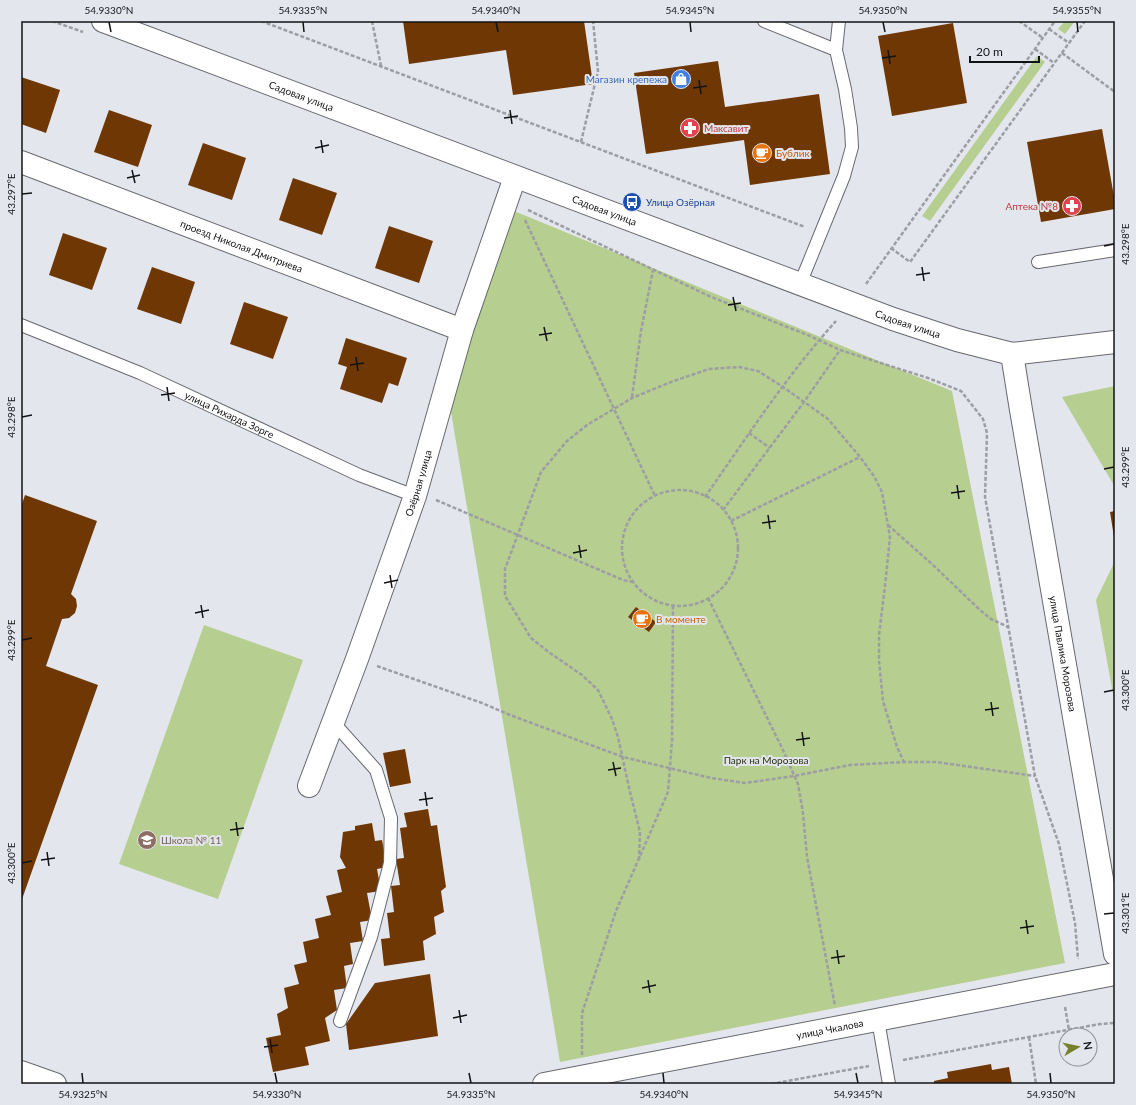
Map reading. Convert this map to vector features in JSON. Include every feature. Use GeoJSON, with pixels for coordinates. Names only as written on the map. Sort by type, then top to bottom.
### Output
{"type":"FeatureCollection","features":[{"type":"Feature","properties":{"kind":"street","name":"Садовая улица"},"geometry":{"type":"LineString","coordinates":[[103,21],[852,304],[957,340],[1012,354],[1115,342]]}},
{"type":"Feature","properties":{"kind":"street","name":"проезд Николая Дмитриева"},"geometry":{"type":"LineString","coordinates":[[21,162],[462,330]]}},
{"type":"Feature","properties":{"kind":"street","name":"Озёрная улица"},"geometry":{"type":"LineString","coordinates":[[309,786],[357,659],[415,493],[462,330],[515,177]]}},
{"type":"Feature","properties":{"kind":"street","name":"улица Павлика Морозова"},"geometry":{"type":"LineString","coordinates":[[1012,354],[1115,954]]}},
{"type":"Feature","properties":{"kind":"street","name":"улица Чкалова"},"geometry":{"type":"LineString","coordinates":[[544,1084],[1115,974]]}},
{"type":"Feature","properties":{"kind":"street"},"geometry":{"type":"LineString","coordinates":[[21,1072],[55,1084]]}},
{"type":"Feature","properties":{"kind":"lane"},"geometry":{"type":"LineString","coordinates":[[764,21],[836,50]]}},
{"type":"Feature","properties":{"kind":"lane"},"geometry":{"type":"LineString","coordinates":[[800,284],[844,176],[852,147],[851,128],[845,89],[836,50],[839,21]]}},
{"type":"Feature","properties":{"kind":"lane"},"geometry":{"type":"LineString","coordinates":[[1038,262],[1115,250]]}},
{"type":"Feature","properties":{"kind":"lane","name":"улица Рихарда Зорге"},"geometry":{"type":"LineString","coordinates":[[21,325],[140,373],[359,475],[415,493]]}},
{"type":"Feature","properties":{"kind":"lane"},"geometry":{"type":"LineString","coordinates":[[333,722],[376,770],[391,818],[390,863],[371,936],[340,1021]]}},
{"type":"Feature","properties":{"kind":"lane"},"geometry":{"type":"LineString","coordinates":[[878,1020],[889,1084]]}},
{"type":"Feature","properties":{"kind":"path"},"geometry":{"type":"LineString","coordinates":[[261,21],[821,233]]}},
{"type":"Feature","properties":{"kind":"path"},"geometry":{"type":"LineString","coordinates":[[372,21],[381,66]]}},
{"type":"Feature","properties":{"kind":"path"},"geometry":{"type":"LineString","coordinates":[[580,142],[598,71],[593,21]]}},
{"type":"Feature","properties":{"kind":"path"},"geometry":{"type":"LineString","coordinates":[[1019,21],[1043,38]]}},
{"type":"Feature","properties":{"kind":"path"},"geometry":{"type":"LineString","coordinates":[[705,496],[783,387],[819,340],[852,304],[1056,21]]}},
{"type":"Feature","properties":{"kind":"path"},"geometry":{"type":"LineString","coordinates":[[891,248],[910,262],[1085,21]]}},
{"type":"Feature","properties":{"kind":"path"},"geometry":{"type":"LineString","coordinates":[[1049,29],[1069,44]]}},
{"type":"Feature","properties":{"kind":"path"},"geometry":{"type":"LineString","coordinates":[[1035,49],[1054,63]]}},
{"type":"Feature","properties":{"kind":"path"},"geometry":{"type":"LineString","coordinates":[[1062,53],[1115,92]]}},
{"type":"Feature","properties":{"kind":"path"},"geometry":{"type":"LineString","coordinates":[[525,208],[709,296],[819,340],[840,350],[928,378],[961,391],[983,419],[987,433],[985,497],[1035,776],[1059,844],[1075,923],[1081,980]]}},
{"type":"Feature","properties":{"kind":"path"},"geometry":{"type":"LineString","coordinates":[[525,219],[655,496]]}},
{"type":"Feature","properties":{"kind":"path"},"geometry":{"type":"LineString","coordinates":[[632,398],[641,331],[653,270]]}},
{"type":"Feature","properties":{"kind":"path"},"geometry":{"type":"LineString","coordinates":[[723,510],[804,402],[840,350]]}},
{"type":"Feature","properties":{"kind":"path"},"geometry":{"type":"LineString","coordinates":[[639,860],[640,832],[623,757],[612,719],[598,690],[582,675],[531,638],[505,596],[505,569],[542,472],[567,441],[587,425],[614,408],[632,398],[670,382],[710,369],[739,367],[758,371],[828,419],[874,476],[882,492],[890,537],[879,635],[879,661],[883,701],[897,747],[904,762]]}},
{"type":"Feature","properties":{"kind":"path"},"geometry":{"type":"LineString","coordinates":[[750,433],[770,448]]}},
{"type":"Feature","properties":{"kind":"path"},"geometry":{"type":"LineString","coordinates":[[731,522],[860,457]]}},
{"type":"Feature","properties":{"kind":"path"},"geometry":{"type":"LineString","coordinates":[[674,490],[688,491],[705,496],[723,510],[731,522],[736,534],[736,561],[732,574],[724,586],[714,595],[701,602],[688,606],[673,606],[660,603],[647,596],[636,587],[628,575],[623,562],[622,548],[624,534],[629,520],[637,509],[648,500],[661,493],[674,490]]}},
{"type":"Feature","properties":{"kind":"path"},"geometry":{"type":"LineString","coordinates":[[415,493],[623,580],[633,582]]}},
{"type":"Feature","properties":{"kind":"path"},"geometry":{"type":"LineString","coordinates":[[888,524],[980,610],[991,619],[1008,627]]}},
{"type":"Feature","properties":{"kind":"path"},"geometry":{"type":"LineString","coordinates":[[708,598],[782,748],[798,784],[803,813],[807,857],[839,1027]]}},
{"type":"Feature","properties":{"kind":"path"},"geometry":{"type":"LineString","coordinates":[[582,1076],[582,1013],[616,911],[668,792],[672,741],[673,606]]}},
{"type":"Feature","properties":{"kind":"path"},"geometry":{"type":"LineString","coordinates":[[357,659],[482,703],[623,757],[711,778],[745,783],[794,776],[850,765],[904,762],[936,762],[1035,776]]}},
{"type":"Feature","properties":{"kind":"path"},"geometry":{"type":"LineString","coordinates":[[771,1084],[1100,1024],[1115,1023]]}},
{"type":"Feature","properties":{"kind":"path"},"geometry":{"type":"LineString","coordinates":[[1029,1037],[1036,1084]]}},
{"type":"Feature","properties":{"kind":"green space"},"geometry":{"type":"Polygon","coordinates":[[[1065,21],[1075,21],[1065,34],[1058,29],[1065,21]]]}},
{"type":"Feature","properties":{"kind":"green space"},"geometry":{"type":"Polygon","coordinates":[[[1037,56],[1045,62],[930,221],[922,216],[1037,56]]]}},
{"type":"Feature","properties":{"kind":"green space","name":"Парк на Морозова"},"geometry":{"type":"Polygon","coordinates":[[[514,211],[952,391],[1065,963],[560,1062],[443,364],[514,211]]]}},
{"type":"Feature","properties":{"kind":"green space"},"geometry":{"type":"Polygon","coordinates":[[[1115,386],[1115,487],[1062,397],[1115,386]]]}},
{"type":"Feature","properties":{"kind":"green space"},"geometry":{"type":"Polygon","coordinates":[[[1115,561],[1115,705],[1096,600],[1115,561]]]}},
{"type":"Feature","properties":{"kind":"green space"},"geometry":{"type":"Polygon","coordinates":[[[204,625],[303,660],[218,899],[119,864],[204,625]]]}},
{"type":"Feature","properties":{"kind":"building"},"geometry":{"type":"Polygon","coordinates":[[[403,21],[584,21],[593,84],[513,95],[506,50],[409,64],[403,21]]]}},
{"type":"Feature","properties":{"kind":"building"},"geometry":{"type":"Polygon","coordinates":[[[953,23],[967,103],[892,116],[878,36],[953,23]]]}},
{"type":"Feature","properties":{"kind":"building"},"geometry":{"type":"Polygon","coordinates":[[[718,61],[725,107],[819,94],[830,174],[750,185],[744,140],[646,154],[634,73],[718,61]]]}},
{"type":"Feature","properties":{"kind":"building"},"geometry":{"type":"Polygon","coordinates":[[[21,77],[60,90],[46,133],[21,124],[21,77]]]}},
{"type":"Feature","properties":{"kind":"building"},"geometry":{"type":"Polygon","coordinates":[[[109,110],[152,125],[138,167],[94,152],[109,110]]]}},
{"type":"Feature","properties":{"kind":"building"},"geometry":{"type":"Polygon","coordinates":[[[1102,129],[1115,209],[1041,222],[1027,142],[1102,129]]]}},
{"type":"Feature","properties":{"kind":"building"},"geometry":{"type":"Polygon","coordinates":[[[203,143],[246,158],[232,200],[188,185],[203,143]]]}},
{"type":"Feature","properties":{"kind":"building"},"geometry":{"type":"Polygon","coordinates":[[[293,178],[337,193],[322,235],[279,220],[293,178]]]}},
{"type":"Feature","properties":{"kind":"building"},"geometry":{"type":"Polygon","coordinates":[[[389,226],[433,241],[419,283],[375,268],[389,226]]]}},
{"type":"Feature","properties":{"kind":"building"},"geometry":{"type":"Polygon","coordinates":[[[63,233],[107,248],[92,290],[49,275],[63,233]]]}},
{"type":"Feature","properties":{"kind":"building"},"geometry":{"type":"Polygon","coordinates":[[[152,267],[195,282],[181,324],[137,309],[152,267]]]}},
{"type":"Feature","properties":{"kind":"building"},"geometry":{"type":"Polygon","coordinates":[[[244,302],[288,317],[273,359],[230,344],[244,302]]]}},
{"type":"Feature","properties":{"kind":"building"},"geometry":{"type":"Polygon","coordinates":[[[346,338],[407,358],[398,386],[389,383],[382,403],[340,389],[347,367],[338,364],[346,338]]]}},
{"type":"Feature","properties":{"kind":"building"},"geometry":{"type":"Polygon","coordinates":[[[25,495],[97,521],[71,594],[76,599],[77,606],[75,613],[69,618],[62,619],[46,666],[98,685],[21,902],[21,507],[25,495]]]}},
{"type":"Feature","properties":{"kind":"building"},"geometry":{"type":"Polygon","coordinates":[[[1115,511],[1115,537],[1114,537],[1110,512],[1115,511]]]}},
{"type":"Feature","properties":{"kind":"building","name":"В моменте"},"geometry":{"type":"Polygon","coordinates":[[[636,607],[656,622],[649,632],[628,617],[636,607]]]}},
{"type":"Feature","properties":{"kind":"building"},"geometry":{"type":"Polygon","coordinates":[[[405,749],[411,783],[390,787],[383,753],[405,749]]]}},
{"type":"Feature","properties":{"kind":"building"},"geometry":{"type":"Polygon","coordinates":[[[428,809],[431,826],[437,825],[446,887],[441,891],[444,912],[434,917],[436,934],[423,941],[425,960],[384,966],[381,939],[390,938],[387,913],[394,912],[391,886],[400,885],[396,859],[404,858],[400,828],[407,827],[404,813],[428,809]]]}},
{"type":"Feature","properties":{"kind":"building"},"geometry":{"type":"Polygon","coordinates":[[[372,823],[375,841],[382,840],[387,867],[377,869],[381,891],[367,893],[372,920],[360,922],[363,941],[350,943],[353,964],[344,966],[347,988],[334,990],[337,1010],[325,1018],[330,1041],[305,1047],[309,1065],[273,1072],[266,1038],[281,1035],[277,1014],[288,1008],[284,988],[299,984],[294,965],[307,962],[303,942],[319,938],[315,919],[331,915],[326,896],[342,892],[337,870],[346,868],[340,857],[343,832],[355,830],[355,826],[372,823]]]}},
{"type":"Feature","properties":{"kind":"building"},"geometry":{"type":"Polygon","coordinates":[[[430,974],[438,1036],[349,1050],[346,1024],[375,983],[430,974]]]}},
{"type":"Feature","properties":{"kind":"building"},"geometry":{"type":"Polygon","coordinates":[[[991,1064],[992,1070],[1009,1067],[1012,1084],[934,1084],[934,1081],[948,1078],[947,1072],[991,1064]]]}},
{"type":"Feature","properties":{"kind":"place","name":"Магазин крепежа"},"geometry":{"type":"Point","coordinates":[681,79]}},
{"type":"Feature","properties":{"kind":"place","name":"Максавит"},"geometry":{"type":"Point","coordinates":[690,128]}},
{"type":"Feature","properties":{"kind":"place","name":"Бублик"},"geometry":{"type":"Point","coordinates":[762,153]}},
{"type":"Feature","properties":{"kind":"place","name":"Улица Озёрная"},"geometry":{"type":"Point","coordinates":[632,202]}},
{"type":"Feature","properties":{"kind":"place","name":"Аптека №8"},"geometry":{"type":"Point","coordinates":[1072,206]}},
{"type":"Feature","properties":{"kind":"place","name":"В моменте"},"geometry":{"type":"Point","coordinates":[642,619]}},
{"type":"Feature","properties":{"kind":"place","name":"Школа № 11"},"geometry":{"type":"Point","coordinates":[147,840]}}]}
